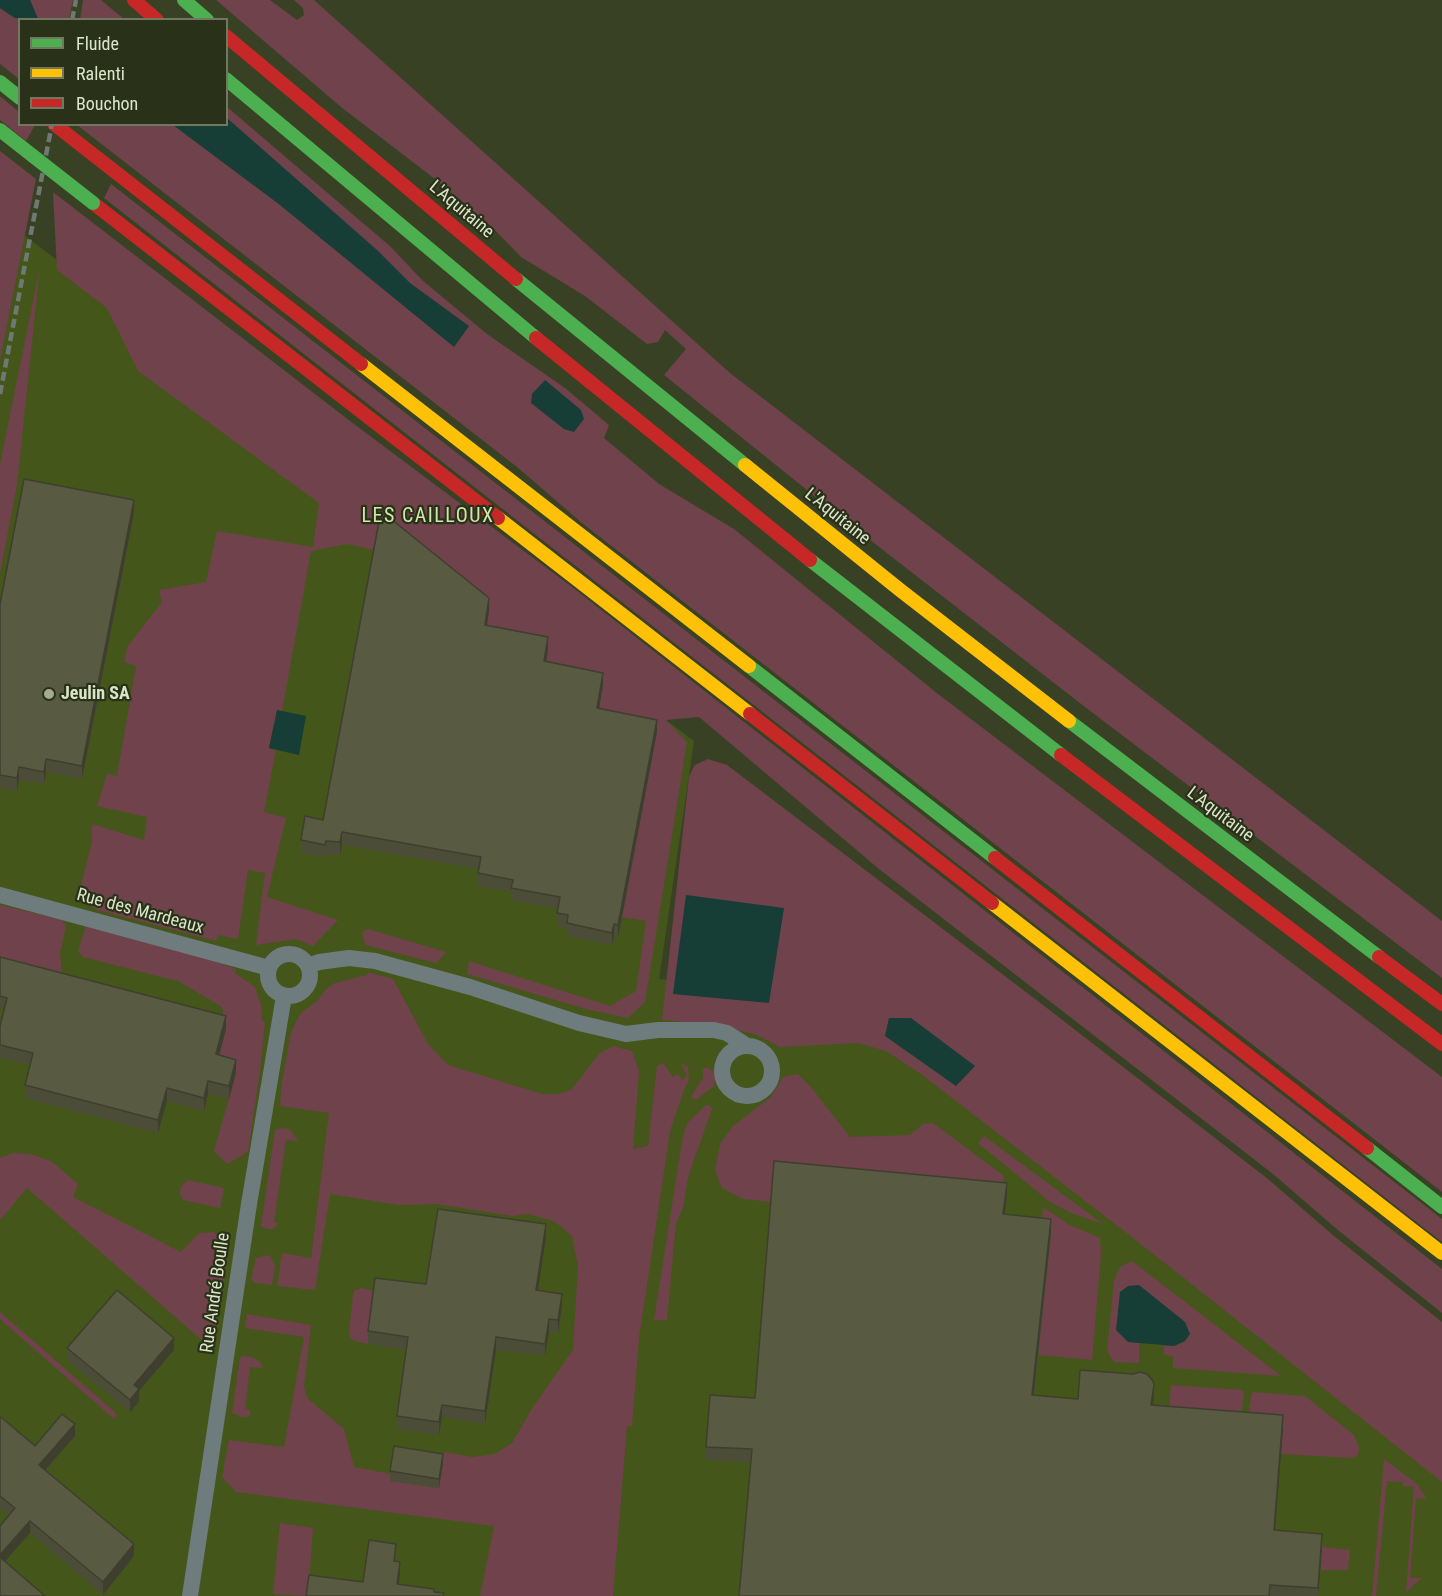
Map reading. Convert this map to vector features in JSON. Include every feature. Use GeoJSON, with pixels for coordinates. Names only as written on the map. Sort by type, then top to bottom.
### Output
{"type":"FeatureCollection","features":[{"type":"Feature","properties":{"kind":"main road"},"geometry":{"type":"LineString","coordinates":[[134,0],[155,18]]}},
{"type":"Feature","properties":{"kind":"main road"},"geometry":{"type":"LineString","coordinates":[[184,0],[205,18]]}},
{"type":"Feature","properties":{"kind":"main road","name":"L'Aquitaine"},"geometry":{"type":"LineString","coordinates":[[228,38],[576,329],[863,561],[1101,747],[1442,1004]]}},
{"type":"Feature","properties":{"kind":"main road"},"geometry":{"type":"LineString","coordinates":[[228,81],[572,368],[797,550],[1137,815],[1442,1044]]}},
{"type":"Feature","properties":{"kind":"main road"},"geometry":{"type":"LineString","coordinates":[[0,82],[18,96]]}},
{"type":"Feature","properties":{"kind":"main road"},"geometry":{"type":"LineString","coordinates":[[56,126],[1442,1207]]}},
{"type":"Feature","properties":{"kind":"main road"},"geometry":{"type":"LineString","coordinates":[[0,130],[1442,1253]]}},
{"type":"Feature","properties":{"kind":"street","name":"Rue des Mardeaux"},"geometry":{"type":"LineString","coordinates":[[0,895],[269,968]]}},
{"type":"Feature","properties":{"kind":"street"},"geometry":{"type":"LineString","coordinates":[[288,954],[300,957],[308,966],[310,980],[297,995],[284,996],[272,988],[269,982],[269,968],[276,958],[288,954]]}},
{"type":"Feature","properties":{"kind":"street"},"geometry":{"type":"LineString","coordinates":[[308,966],[319,962],[349,958],[375,961],[470,987],[579,1023],[626,1034],[658,1030],[699,1032],[714,1030],[727,1033],[747,1046],[760,1050],[771,1064],[771,1078],[761,1092],[746,1096],[731,1090],[723,1075],[723,1067],[728,1056],[740,1047],[747,1046]]}},
{"type":"Feature","properties":{"kind":"street","name":"Rue André Boulle"},"geometry":{"type":"LineString","coordinates":[[190,1596],[249,1204],[284,996]]}},
{"type":"Feature","properties":{"kind":"street"},"geometry":{"type":"LineString","coordinates":[[699,1032],[714,1040],[728,1056]]}},
{"type":"Feature","properties":{"kind":"shaded area"},"geometry":{"type":"Polygon","coordinates":[[[30,0],[73,0],[69,18],[38,18],[30,0]]]}},
{"type":"Feature","properties":{"kind":"shaded area"},"geometry":{"type":"Polygon","coordinates":[[[83,0],[101,0],[123,18],[80,18],[83,0]]]}},
{"type":"Feature","properties":{"kind":"shaded area"},"geometry":{"type":"Polygon","coordinates":[[[216,0],[270,0],[297,20],[304,15],[303,8],[294,0],[314,0],[730,373],[1442,921],[1442,978],[1085,707],[838,515],[664,375],[686,349],[665,330],[658,342],[647,344],[585,296],[521,257],[491,226],[435,179],[341,107],[216,0]]]}},
{"type":"Feature","properties":{"kind":"shaded area"},"geometry":{"type":"Polygon","coordinates":[[[0,8],[18,18],[18,78],[0,64],[0,8]]]}},
{"type":"Feature","properties":{"kind":"shaded area"},"geometry":{"type":"Polygon","coordinates":[[[0,96],[18,111],[18,126],[34,126],[26,141],[0,120],[0,96]]]}},
{"type":"Feature","properties":{"kind":"shaded area"},"geometry":{"type":"Polygon","coordinates":[[[228,108],[391,247],[422,280],[487,334],[565,388],[609,425],[604,438],[659,484],[734,529],[938,694],[1442,1077],[1442,1192],[582,523],[517,467],[78,126],[228,126],[228,108]]]}},
{"type":"Feature","properties":{"kind":"shaded area"},"geometry":{"type":"Polygon","coordinates":[[[0,151],[36,179],[0,360],[0,151]]]}},
{"type":"Feature","properties":{"kind":"shaded area"},"geometry":{"type":"Polygon","coordinates":[[[111,184],[1442,1219],[1442,1242],[104,198],[111,184]]]}},
{"type":"Feature","properties":{"kind":"shaded area"},"geometry":{"type":"Polygon","coordinates":[[[53,192],[350,421],[572,587],[1442,1269],[1442,1313],[1339,1231],[1273,1174],[879,869],[699,717],[666,720],[687,742],[645,1002],[628,1018],[586,1009],[467,974],[469,961],[610,1006],[636,991],[646,921],[622,917],[597,721],[485,638],[375,550],[347,544],[311,551],[282,711],[277,710],[269,749],[276,750],[264,812],[286,818],[267,897],[338,920],[313,946],[296,939],[256,945],[265,873],[248,870],[238,939],[218,935],[216,941],[97,910],[84,901],[80,889],[92,842],[92,824],[144,840],[147,817],[97,806],[107,774],[117,776],[136,666],[124,662],[127,647],[162,602],[159,590],[206,582],[217,531],[313,547],[319,503],[138,371],[107,308],[57,270],[53,192]]]}},
{"type":"Feature","properties":{"kind":"shaded area"},"geometry":{"type":"Polygon","coordinates":[[[0,217],[694,741],[659,979],[785,992],[886,1007],[1442,1439],[1442,1596],[0,1596],[0,217]]]}},
{"type":"Feature","properties":{"kind":"shaded area"},"geometry":{"type":"Polygon","coordinates":[[[40,267],[17,485],[0,573],[0,464],[40,267]]]}},
{"type":"Feature","properties":{"kind":"shaded area"},"geometry":{"type":"Polygon","coordinates":[[[708,759],[727,765],[1043,1005],[1268,1179],[1334,1236],[1442,1322],[1442,1482],[1128,1234],[921,1074],[886,1051],[858,1043],[780,1047],[757,1035],[717,1025],[662,1020],[689,776],[695,765],[708,759]]]}},
{"type":"Feature","properties":{"kind":"shaded area"},"geometry":{"type":"Polygon","coordinates":[[[0,905],[62,920],[66,926],[60,953],[63,987],[0,970],[0,905]]]}},
{"type":"Feature","properties":{"kind":"shaded area"},"geometry":{"type":"Polygon","coordinates":[[[86,926],[207,958],[236,969],[235,973],[255,987],[262,1009],[261,1020],[265,1022],[248,1152],[227,1164],[214,1151],[236,1073],[216,1067],[226,1029],[222,1007],[178,981],[83,957],[78,951],[86,926]]]}},
{"type":"Feature","properties":{"kind":"shaded area"},"geometry":{"type":"Polygon","coordinates":[[[368,929],[446,952],[436,963],[365,945],[362,932],[368,929]]]}},
{"type":"Feature","properties":{"kind":"shaded area"},"geometry":{"type":"Polygon","coordinates":[[[368,972],[393,979],[428,1044],[448,1065],[542,1094],[560,1094],[572,1089],[599,1054],[613,1046],[632,1051],[639,1071],[633,1149],[648,1146],[657,1066],[663,1063],[673,1077],[678,1074],[682,1080],[687,1076],[681,1063],[688,1067],[689,1080],[670,1131],[639,1338],[632,1426],[627,1426],[613,1596],[480,1596],[494,1526],[236,1492],[222,1477],[229,1440],[284,1447],[304,1337],[245,1328],[247,1314],[311,1325],[304,1387],[307,1398],[344,1429],[354,1467],[391,1474],[390,1481],[439,1488],[444,1452],[473,1457],[495,1454],[512,1443],[533,1407],[573,1350],[578,1267],[572,1236],[554,1221],[527,1214],[513,1216],[436,1204],[399,1205],[330,1194],[315,1290],[277,1286],[282,1253],[311,1258],[329,1113],[280,1106],[291,1032],[300,1014],[318,1000],[326,989],[335,983],[367,975],[368,972]]]}},
{"type":"Feature","properties":{"kind":"shaded area"},"geometry":{"type":"Polygon","coordinates":[[[706,1067],[713,1071],[716,1079],[714,1086],[696,1100],[691,1097],[703,1078],[703,1069],[706,1067]]]}},
{"type":"Feature","properties":{"kind":"shaded area"},"geometry":{"type":"Polygon","coordinates":[[[798,1074],[850,1137],[910,1135],[923,1124],[933,1123],[1004,1176],[1000,1195],[772,1202],[743,1199],[722,1188],[715,1170],[720,1144],[733,1126],[771,1097],[783,1077],[798,1074]]]}},
{"type":"Feature","properties":{"kind":"shaded area"},"geometry":{"type":"Polygon","coordinates":[[[706,1105],[712,1109],[688,1177],[683,1208],[676,1223],[667,1320],[654,1320],[683,1135],[688,1122],[706,1105]]]}},
{"type":"Feature","properties":{"kind":"shaded area"},"geometry":{"type":"Polygon","coordinates":[[[290,1129],[298,1141],[286,1140],[274,1222],[279,1223],[273,1229],[267,1229],[261,1226],[275,1130],[290,1129]]]}},
{"type":"Feature","properties":{"kind":"shaded area"},"geometry":{"type":"Polygon","coordinates":[[[984,1136],[1103,1224],[1071,1213],[1050,1202],[978,1143],[984,1136]]]}},
{"type":"Feature","properties":{"kind":"shaded area"},"geometry":{"type":"Polygon","coordinates":[[[13,1153],[30,1154],[51,1161],[78,1184],[73,1197],[181,1252],[199,1233],[214,1232],[229,1248],[212,1349],[27,1188],[0,1220],[0,1158],[13,1153]]]}},
{"type":"Feature","properties":{"kind":"shaded area"},"geometry":{"type":"Polygon","coordinates":[[[188,1180],[224,1188],[220,1208],[183,1200],[180,1193],[181,1186],[188,1180]]]}},
{"type":"Feature","properties":{"kind":"shaded area"},"geometry":{"type":"Polygon","coordinates":[[[1043,1207],[1068,1224],[1100,1238],[1101,1254],[1092,1360],[1038,1355],[1051,1233],[1041,1231],[1043,1207]]]}},
{"type":"Feature","properties":{"kind":"shaded area"},"geometry":{"type":"Polygon","coordinates":[[[270,1255],[275,1266],[272,1285],[255,1283],[251,1279],[256,1258],[270,1255]]]}},
{"type":"Feature","properties":{"kind":"shaded area"},"geometry":{"type":"Polygon","coordinates":[[[1132,1261],[1281,1376],[1173,1368],[1173,1357],[1164,1354],[1164,1345],[1174,1346],[1186,1341],[1128,1342],[1139,1343],[1139,1363],[1114,1362],[1107,1351],[1114,1281],[1120,1267],[1132,1261]]]}},
{"type":"Feature","properties":{"kind":"shaded area"},"geometry":{"type":"Polygon","coordinates":[[[362,1288],[375,1291],[368,1344],[350,1338],[349,1332],[353,1294],[355,1290],[362,1288]]]}},
{"type":"Feature","properties":{"kind":"shaded area"},"geometry":{"type":"Polygon","coordinates":[[[0,1312],[117,1414],[114,1419],[0,1319],[0,1312]]]}},
{"type":"Feature","properties":{"kind":"shaded area"},"geometry":{"type":"Polygon","coordinates":[[[243,1356],[259,1361],[263,1368],[250,1367],[245,1409],[250,1410],[250,1415],[247,1417],[232,1413],[240,1358],[243,1356]]]}},
{"type":"Feature","properties":{"kind":"shaded area"},"geometry":{"type":"Polygon","coordinates":[[[1171,1385],[1242,1390],[1244,1392],[1240,1424],[1168,1419],[1171,1385]]]}},
{"type":"Feature","properties":{"kind":"shaded area"},"geometry":{"type":"Polygon","coordinates":[[[1252,1392],[1305,1396],[1354,1435],[1359,1447],[1358,1455],[1352,1458],[1281,1454],[1246,1425],[1252,1392]]]}},
{"type":"Feature","properties":{"kind":"shaded area"},"geometry":{"type":"Polygon","coordinates":[[[1384,1459],[1417,1484],[1426,1498],[1416,1499],[1410,1578],[1422,1578],[1406,1592],[1414,1486],[1403,1486],[1403,1482],[1387,1481],[1376,1596],[1372,1596],[1384,1459]]]}},
{"type":"Feature","properties":{"kind":"shaded area"},"geometry":{"type":"Polygon","coordinates":[[[280,1523],[313,1528],[308,1596],[273,1594],[280,1523]]]}},
{"type":"Feature","properties":{"kind":"shaded area"},"geometry":{"type":"Polygon","coordinates":[[[1322,1547],[1350,1550],[1348,1570],[1321,1570],[1322,1547]]]}},
{"type":"Feature","properties":{"kind":"water"},"geometry":{"type":"Polygon","coordinates":[[[0,0],[30,0],[38,18],[15,18],[0,8],[0,0]]]}},
{"type":"Feature","properties":{"kind":"water"},"geometry":{"type":"Polygon","coordinates":[[[228,119],[377,250],[410,283],[469,326],[454,347],[280,205],[174,126],[228,126],[228,119]]]}},
{"type":"Feature","properties":{"kind":"water"},"geometry":{"type":"Polygon","coordinates":[[[545,380],[581,410],[584,419],[574,432],[564,429],[531,403],[532,394],[545,380]]]}},
{"type":"Feature","properties":{"kind":"water"},"geometry":{"type":"Polygon","coordinates":[[[277,710],[306,716],[299,755],[269,748],[277,710]]]}},
{"type":"Feature","properties":{"kind":"water"},"geometry":{"type":"Polygon","coordinates":[[[686,895],[784,908],[769,1003],[673,994],[686,895]]]}},
{"type":"Feature","properties":{"kind":"water"},"geometry":{"type":"Polygon","coordinates":[[[889,1018],[911,1018],[975,1066],[956,1086],[885,1036],[889,1018]]]}},
{"type":"Feature","properties":{"kind":"water"},"geometry":{"type":"Polygon","coordinates":[[[1139,1285],[1185,1322],[1190,1334],[1185,1341],[1174,1346],[1128,1342],[1116,1330],[1120,1292],[1128,1286],[1139,1285]]]}},
{"type":"Feature","properties":{"kind":"building","name":"Jeulin SA"},"geometry":{"type":"Polygon","coordinates":[[[24,479],[134,500],[82,766],[46,759],[44,772],[19,767],[17,778],[0,775],[0,604],[24,479]]]}},
{"type":"Feature","properties":{"kind":"building"},"geometry":{"type":"Polygon","coordinates":[[[381,511],[489,598],[485,625],[548,637],[544,661],[603,673],[597,708],[657,720],[618,925],[614,924],[612,933],[567,923],[568,915],[557,913],[560,897],[511,888],[513,880],[478,873],[481,857],[342,832],[340,842],[326,841],[325,845],[301,840],[305,816],[323,820],[381,511]]]}},
{"type":"Feature","properties":{"kind":"building"},"geometry":{"type":"Polygon","coordinates":[[[0,957],[226,1016],[216,1054],[236,1060],[229,1086],[208,1081],[204,1098],[167,1088],[158,1120],[25,1085],[33,1053],[0,1045],[0,1026],[7,998],[0,996],[0,957]]]}},
{"type":"Feature","properties":{"kind":"building"},"geometry":{"type":"Polygon","coordinates":[[[774,1161],[1007,1183],[1003,1214],[1051,1219],[1032,1395],[1078,1399],[1080,1370],[1133,1374],[1140,1372],[1147,1374],[1153,1381],[1151,1405],[1283,1415],[1274,1530],[1322,1534],[1318,1588],[1270,1585],[1269,1596],[739,1596],[752,1449],[706,1447],[710,1395],[755,1398],[774,1161]]]}},
{"type":"Feature","properties":{"kind":"building"},"geometry":{"type":"Polygon","coordinates":[[[438,1209],[546,1224],[536,1290],[562,1294],[558,1320],[549,1319],[545,1344],[496,1337],[485,1411],[442,1405],[439,1422],[397,1416],[408,1337],[368,1331],[375,1278],[426,1284],[438,1209]]]}},
{"type":"Feature","properties":{"kind":"building"},"geometry":{"type":"Polygon","coordinates":[[[117,1290],[174,1338],[134,1385],[139,1389],[130,1400],[67,1348],[117,1290]]]}},
{"type":"Feature","properties":{"kind":"building"},"geometry":{"type":"Polygon","coordinates":[[[62,1414],[75,1424],[39,1465],[134,1544],[103,1582],[30,1521],[0,1555],[0,1526],[15,1508],[0,1496],[0,1418],[35,1446],[62,1414]]]}},
{"type":"Feature","properties":{"kind":"building"},"geometry":{"type":"Polygon","coordinates":[[[394,1446],[443,1454],[439,1479],[390,1471],[394,1446]]]}},
{"type":"Feature","properties":{"kind":"building"},"geometry":{"type":"Polygon","coordinates":[[[369,1540],[396,1544],[394,1561],[400,1562],[397,1584],[434,1589],[434,1592],[444,1593],[443,1596],[306,1596],[309,1575],[363,1582],[369,1540]]]}},
{"type":"Feature","properties":{"kind":"building"},"geometry":{"type":"Polygon","coordinates":[[[0,1557],[45,1596],[0,1596],[0,1557]]]}},
{"type":"Feature","properties":{"kind":"railway"},"geometry":{"type":"LineString","coordinates":[[72,18],[76,0]]}},
{"type":"Feature","properties":{"kind":"railway"},"geometry":{"type":"LineString","coordinates":[[0,394],[52,126]]}},
{"type":"Feature","properties":{"kind":"traffic: fast"},"geometry":{"type":"LineString","coordinates":[[184,0],[205,18]]}},
{"type":"Feature","properties":{"kind":"traffic: fast"},"geometry":{"type":"LineString","coordinates":[[228,81],[536,338]]}},
{"type":"Feature","properties":{"kind":"traffic: fast"},"geometry":{"type":"LineString","coordinates":[[0,82],[18,96]]}},
{"type":"Feature","properties":{"kind":"traffic: fast"},"geometry":{"type":"LineString","coordinates":[[0,130],[33,156]]}},
{"type":"Feature","properties":{"kind":"traffic: fast"},"geometry":{"type":"LineString","coordinates":[[33,156],[93,203]]}},
{"type":"Feature","properties":{"kind":"traffic: fast"},"geometry":{"type":"LineString","coordinates":[[516,279],[745,465]]}},
{"type":"Feature","properties":{"kind":"traffic: fast"},"geometry":{"type":"LineString","coordinates":[[810,560],[1061,755]]}},
{"type":"Feature","properties":{"kind":"traffic: fast"},"geometry":{"type":"LineString","coordinates":[[749,666],[995,858]]}},
{"type":"Feature","properties":{"kind":"traffic: fast"},"geometry":{"type":"LineString","coordinates":[[1069,721],[1379,957]]}},
{"type":"Feature","properties":{"kind":"traffic: fast"},"geometry":{"type":"LineString","coordinates":[[1367,1148],[1442,1207]]}},
{"type":"Feature","properties":{"kind":"traffic: slow"},"geometry":{"type":"LineString","coordinates":[[361,364],[749,666]]}},
{"type":"Feature","properties":{"kind":"traffic: slow"},"geometry":{"type":"LineString","coordinates":[[745,465],[900,590],[1069,721]]}},
{"type":"Feature","properties":{"kind":"traffic: slow"},"geometry":{"type":"LineString","coordinates":[[498,518],[750,714]]}},
{"type":"Feature","properties":{"kind":"traffic: slow"},"geometry":{"type":"LineString","coordinates":[[992,903],[1442,1253]]}},
{"type":"Feature","properties":{"kind":"traffic: jam"},"geometry":{"type":"LineString","coordinates":[[134,0],[155,18]]}},
{"type":"Feature","properties":{"kind":"traffic: jam"},"geometry":{"type":"LineString","coordinates":[[228,38],[516,279]]}},
{"type":"Feature","properties":{"kind":"traffic: jam"},"geometry":{"type":"LineString","coordinates":[[57,126],[361,364]]}},
{"type":"Feature","properties":{"kind":"traffic: jam"},"geometry":{"type":"LineString","coordinates":[[93,203],[498,518]]}},
{"type":"Feature","properties":{"kind":"traffic: jam"},"geometry":{"type":"LineString","coordinates":[[536,338],[810,560]]}},
{"type":"Feature","properties":{"kind":"traffic: jam"},"geometry":{"type":"LineString","coordinates":[[750,714],[992,903]]}},
{"type":"Feature","properties":{"kind":"traffic: jam"},"geometry":{"type":"LineString","coordinates":[[1061,755],[1442,1044]]}},
{"type":"Feature","properties":{"kind":"traffic: jam"},"geometry":{"type":"LineString","coordinates":[[995,858],[1367,1148]]}},
{"type":"Feature","properties":{"kind":"traffic: jam"},"geometry":{"type":"LineString","coordinates":[[1379,957],[1442,1004]]}},
{"type":"Feature","properties":{"kind":"place","name":"Jeulin SA"},"geometry":{"type":"Point","coordinates":[49,694]}},
{"type":"Feature","properties":{"kind":"district","name":"LES CAILLOUX"},"geometry":{"type":"Point","coordinates":[428,517]}}]}
